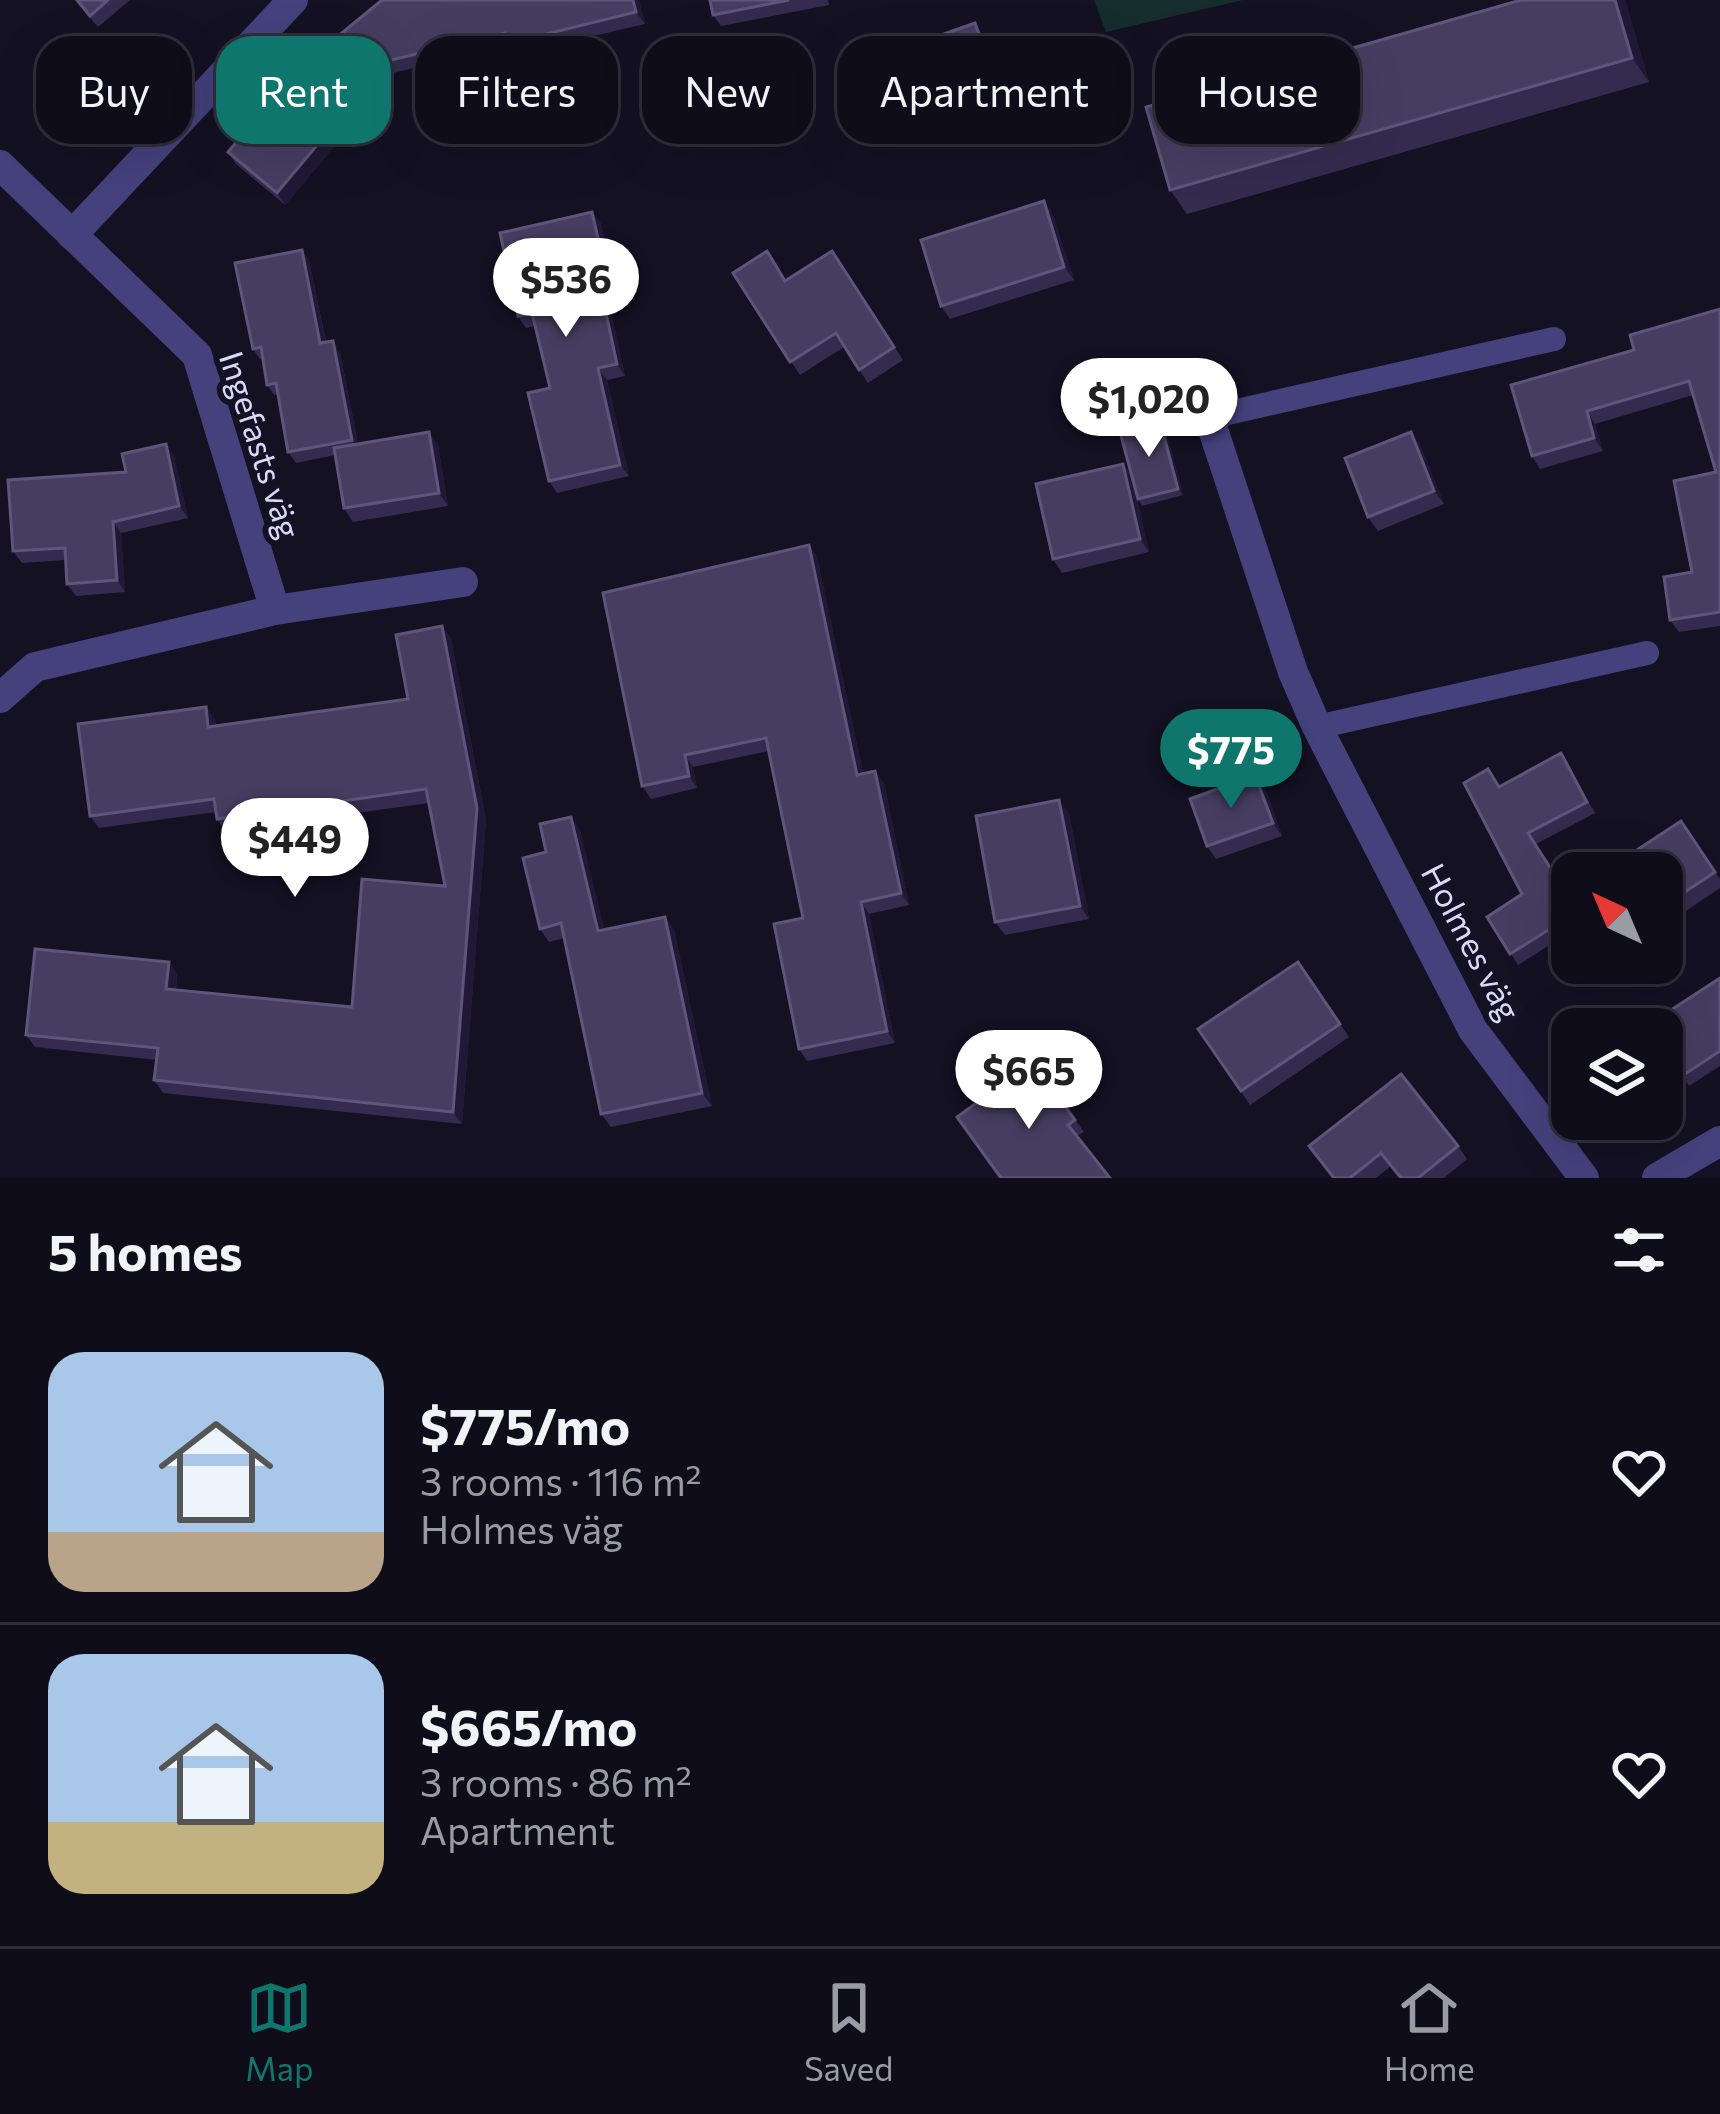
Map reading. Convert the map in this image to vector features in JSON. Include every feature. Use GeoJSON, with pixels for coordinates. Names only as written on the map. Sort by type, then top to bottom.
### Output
{"type":"FeatureCollection","features":[{"type":"Feature","properties":{"kind":"street"},"geometry":{"type":"LineString","coordinates":[[72,235],[293,0]]}},
{"type":"Feature","properties":{"kind":"street","name":"Ingefasts väg"},"geometry":{"type":"LineString","coordinates":[[0,166],[197,355],[274,610]]}},
{"type":"Feature","properties":{"kind":"street","name":"Holmes väg"},"geometry":{"type":"LineString","coordinates":[[1199,387],[1293,672],[1317,727],[1473,1030],[1584,1178]]}},
{"type":"Feature","properties":{"kind":"street"},"geometry":{"type":"LineString","coordinates":[[0,698],[35,667],[274,610],[463,582]]}},
{"type":"Feature","properties":{"kind":"street"},"geometry":{"type":"LineString","coordinates":[[1657,1178],[1720,1141]]}},
{"type":"Feature","properties":{"kind":"lane"},"geometry":{"type":"LineString","coordinates":[[1210,417],[1554,339]]}},
{"type":"Feature","properties":{"kind":"lane"},"geometry":{"type":"LineString","coordinates":[[1317,727],[1647,652]]}},
{"type":"Feature","properties":{"kind":"green space"},"geometry":{"type":"Polygon","coordinates":[[[1094,0],[1243,0],[1106,32],[1094,0]]]}},
{"type":"Feature","properties":{"kind":"building"},"geometry":{"type":"Polygon","coordinates":[[[77,0],[108,0],[90,16],[77,0]]]}},
{"type":"Feature","properties":{"kind":"building"},"geometry":{"type":"Polygon","coordinates":[[[382,0],[633,0],[636,12],[542,36],[415,36],[415,54],[391,60],[391,36],[338,36],[382,0]]]}},
{"type":"Feature","properties":{"kind":"building"},"geometry":{"type":"Polygon","coordinates":[[[710,0],[789,0],[713,15],[710,0]]]}},
{"type":"Feature","properties":{"kind":"building"},"geometry":{"type":"Polygon","coordinates":[[[1521,0],[1615,0],[1632,58],[1360,136],[1360,46],[1521,0]]]}},
{"type":"Feature","properties":{"kind":"building"},"geometry":{"type":"Polygon","coordinates":[[[975,23],[980,36],[938,36],[975,23]]]}},
{"type":"Feature","properties":{"kind":"building"},"geometry":{"type":"Polygon","coordinates":[[[1155,104],[1155,138],[1146,107],[1155,104]]]}},
{"type":"Feature","properties":{"kind":"building"},"geometry":{"type":"Polygon","coordinates":[[[235,144],[318,144],[277,193],[228,152],[235,144]]]}},
{"type":"Feature","properties":{"kind":"building"},"geometry":{"type":"Polygon","coordinates":[[[1157,144],[1331,144],[1170,190],[1157,144]]]}},
{"type":"Feature","properties":{"kind":"building"},"geometry":{"type":"Polygon","coordinates":[[[1044,201],[1064,267],[941,306],[921,240],[1044,201]]]}},
{"type":"Feature","properties":{"kind":"building"},"geometry":{"type":"Polygon","coordinates":[[[592,212],[604,264],[596,266],[617,364],[598,368],[620,465],[549,481],[528,393],[550,388],[532,313],[518,316],[500,233],[592,212]]]}},
{"type":"Feature","properties":{"kind":"building"},"geometry":{"type":"Polygon","coordinates":[[[302,250],[320,343],[333,341],[352,440],[288,452],[276,383],[267,385],[261,347],[253,349],[235,263],[302,250]]]}},
{"type":"Feature","properties":{"kind":"building"},"geometry":{"type":"Polygon","coordinates":[[[767,251],[785,281],[832,251],[894,347],[859,370],[836,333],[790,362],[733,273],[767,251]]]}},
{"type":"Feature","properties":{"kind":"building"},"geometry":{"type":"Polygon","coordinates":[[[1720,309],[1720,612],[1670,620],[1664,577],[1692,572],[1674,481],[1716,472],[1689,381],[1587,411],[1594,438],[1532,456],[1511,385],[1634,350],[1630,335],[1720,309]]]}},
{"type":"Feature","properties":{"kind":"building"},"geometry":{"type":"Polygon","coordinates":[[[1160,421],[1178,489],[1138,499],[1120,432],[1160,421]]]}},
{"type":"Feature","properties":{"kind":"building"},"geometry":{"type":"Polygon","coordinates":[[[429,432],[439,493],[344,508],[334,448],[429,432]]]}},
{"type":"Feature","properties":{"kind":"building"},"geometry":{"type":"Polygon","coordinates":[[[1411,432],[1434,491],[1368,517],[1345,458],[1411,432]]]}},
{"type":"Feature","properties":{"kind":"building"},"geometry":{"type":"Polygon","coordinates":[[[166,444],[179,506],[113,522],[117,580],[67,584],[65,548],[13,551],[8,480],[126,472],[122,454],[166,444]]]}},
{"type":"Feature","properties":{"kind":"building"},"geometry":{"type":"Polygon","coordinates":[[[1123,464],[1140,539],[1053,559],[1036,484],[1123,464]]]}},
{"type":"Feature","properties":{"kind":"building"},"geometry":{"type":"Polygon","coordinates":[[[809,545],[857,775],[875,771],[901,893],[861,902],[887,1031],[799,1049],[774,924],[803,918],[766,738],[685,755],[689,776],[642,786],[603,593],[809,545]]]}},
{"type":"Feature","properties":{"kind":"building"},"geometry":{"type":"Polygon","coordinates":[[[442,626],[477,808],[453,1112],[154,1080],[158,1048],[26,1035],[35,949],[169,962],[166,989],[352,1007],[362,879],[445,886],[426,789],[217,819],[214,799],[90,816],[78,724],[206,707],[208,727],[408,699],[396,635],[442,626]]]}},
{"type":"Feature","properties":{"kind":"building"},"geometry":{"type":"Polygon","coordinates":[[[1561,753],[1587,802],[1528,833],[1551,869],[1551,928],[1510,954],[1487,917],[1522,894],[1464,783],[1488,769],[1499,787],[1561,753]]]}},
{"type":"Feature","properties":{"kind":"building"},"geometry":{"type":"Polygon","coordinates":[[[1255,775],[1273,823],[1207,846],[1190,799],[1255,775]]]}},
{"type":"Feature","properties":{"kind":"building"},"geometry":{"type":"Polygon","coordinates":[[[1059,800],[1080,906],[995,922],[976,816],[1059,800]]]}},
{"type":"Feature","properties":{"kind":"building"},"geometry":{"type":"Polygon","coordinates":[[[571,817],[598,931],[665,917],[702,1093],[601,1114],[561,923],[540,929],[523,858],[546,852],[540,824],[571,817]]]}},
{"type":"Feature","properties":{"kind":"building"},"geometry":{"type":"Polygon","coordinates":[[[1681,821],[1715,872],[1683,893],[1683,852],[1634,852],[1681,821]]]}},
{"type":"Feature","properties":{"kind":"building"},"geometry":{"type":"Polygon","coordinates":[[[1298,962],[1340,1024],[1241,1091],[1198,1029],[1298,962]]]}},
{"type":"Feature","properties":{"kind":"building"},"geometry":{"type":"Polygon","coordinates":[[[1720,978],[1720,1051],[1683,1075],[1683,1008],[1674,1008],[1720,978]]]}},
{"type":"Feature","properties":{"kind":"building"},"geometry":{"type":"Polygon","coordinates":[[[1033,1062],[1075,1120],[1068,1125],[1110,1178],[1001,1178],[957,1117],[1033,1062]]]}},
{"type":"Feature","properties":{"kind":"building"},"geometry":{"type":"Polygon","coordinates":[[[1401,1074],[1458,1146],[1418,1178],[1401,1178],[1381,1153],[1350,1178],[1334,1178],[1309,1146],[1401,1074]]]}}]}
